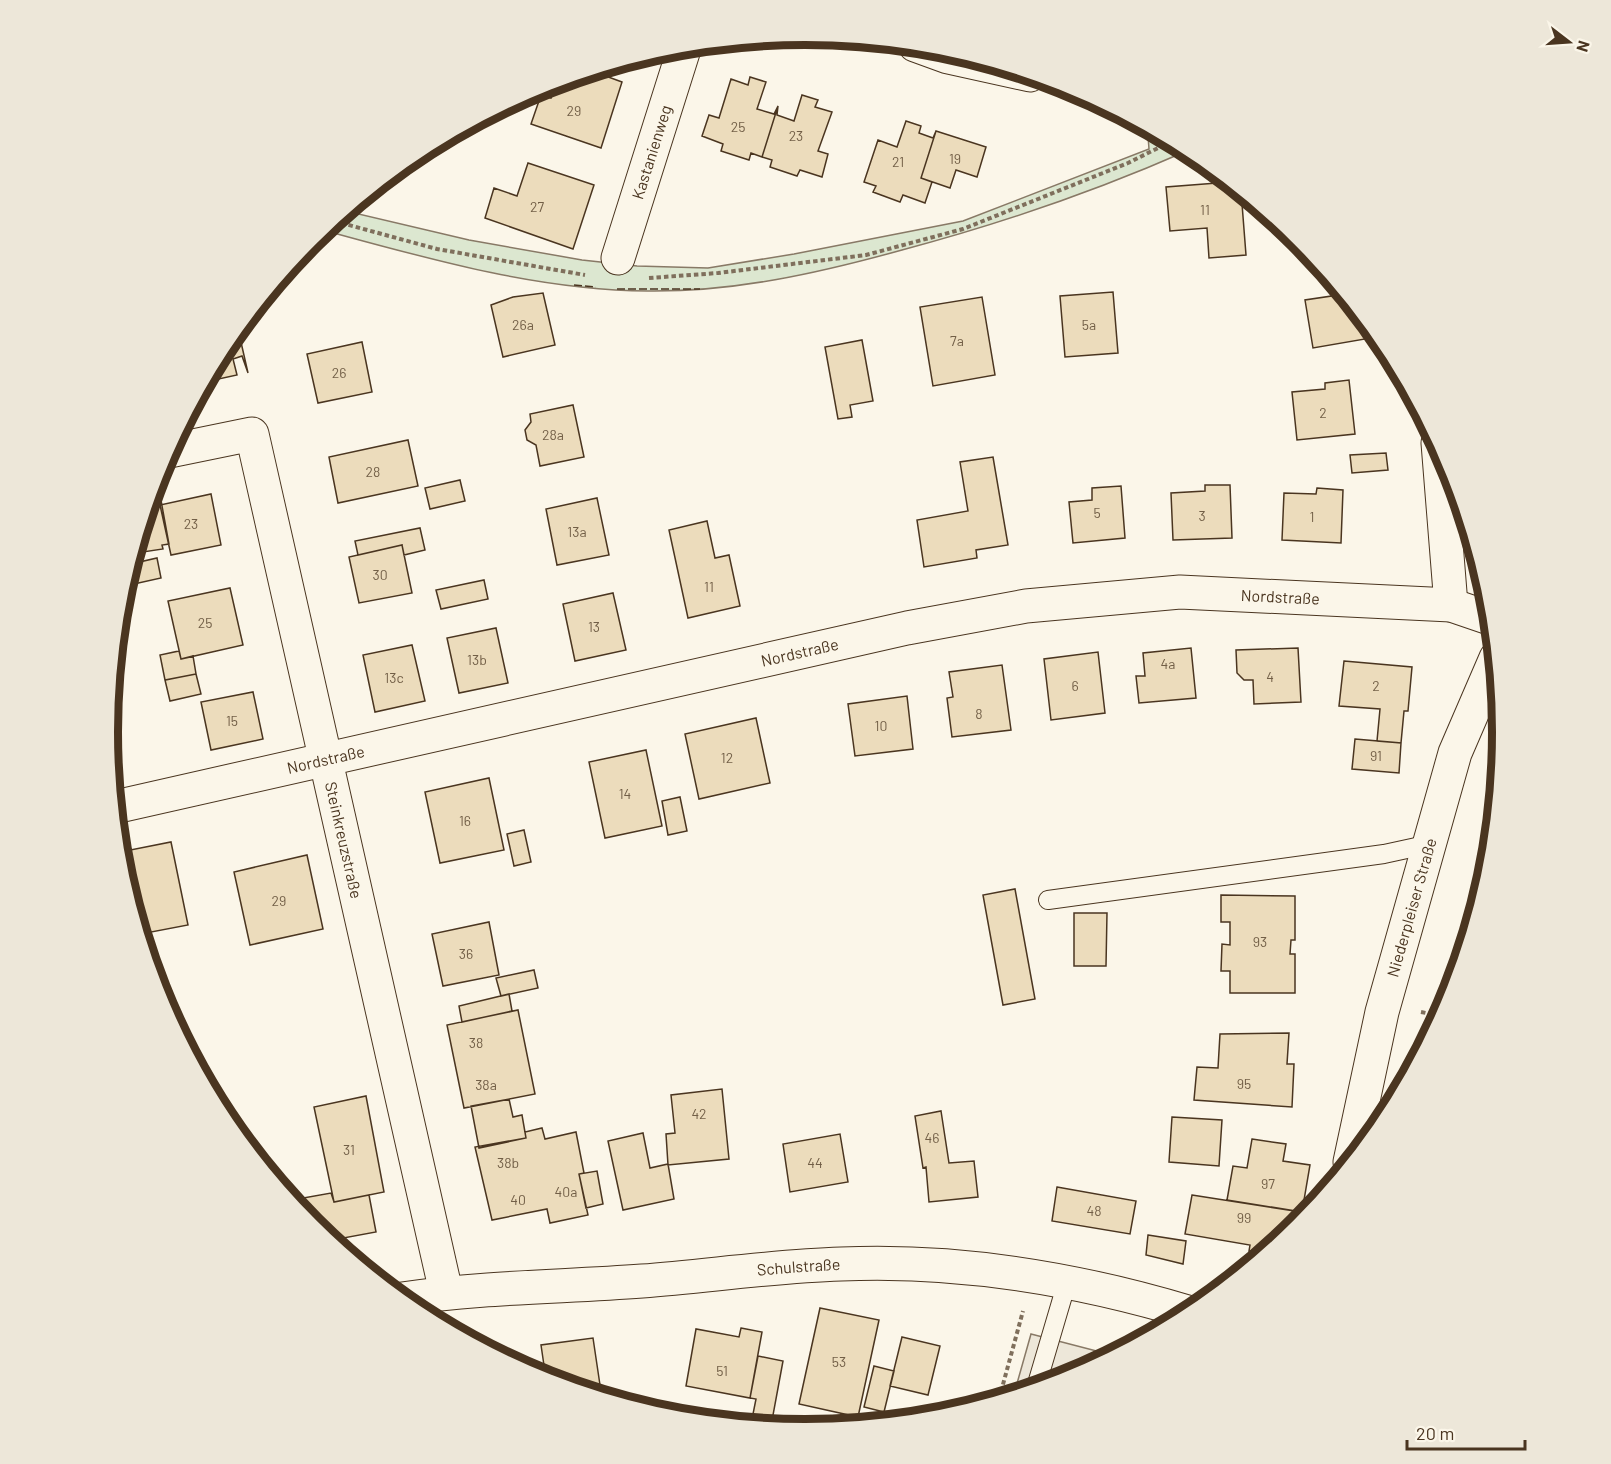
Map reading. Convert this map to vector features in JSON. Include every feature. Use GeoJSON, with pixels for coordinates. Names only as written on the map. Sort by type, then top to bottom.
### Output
{"type":"FeatureCollection","features":[{"type":"Feature","properties":{"kind":"street","name":"Kastanienweg"},"geometry":{"type":"LineString","coordinates":[[618,258],[682,56]]}},
{"type":"Feature","properties":{"kind":"street","name":"Steinkreuzstraße"},"geometry":{"type":"LineString","coordinates":[[180,449],[252,434],[346,756],[446,1292]]}},
{"type":"Feature","properties":{"kind":"street"},"geometry":{"type":"LineString","coordinates":[[1440,469],[1451,605]]}},
{"type":"Feature","properties":{"kind":"street","name":"Nordstraße"},"geometry":{"type":"LineString","coordinates":[[123,805],[907,628],[1026,606],[1180,592],[1451,605],[1482,616]]}},
{"type":"Feature","properties":{"kind":"street","name":"Niederpleiser Straße"},"geometry":{"type":"LineString","coordinates":[[1353,1147],[1383,1012],[1455,753],[1490,673]]}},
{"type":"Feature","properties":{"kind":"street","name":"Schulstraße"},"geometry":{"type":"LineString","coordinates":[[415,1297],[446,1292],[645,1281],[842,1264],[939,1264],[1032,1275],[1124,1293],[1178,1309]]}},
{"type":"Feature","properties":{"kind":"lane"},"geometry":{"type":"LineString","coordinates":[[1048,900],[1384,854],[1430,844]]}},
{"type":"Feature","properties":{"kind":"lane"},"geometry":{"type":"LineString","coordinates":[[1039,1378],[1067,1282]]}},
{"type":"Feature","properties":{"kind":"path"},"geometry":{"type":"LineString","coordinates":[[648,278],[718,273],[866,255],[963,229],[1128,163],[1163,146]]}},
{"type":"Feature","properties":{"kind":"path"},"geometry":{"type":"LineString","coordinates":[[344,224],[437,249],[589,276]]}},
{"type":"Feature","properties":{"kind":"path"},"geometry":{"type":"LineString","coordinates":[[1422,1012],[1432,1014]]}},
{"type":"Feature","properties":{"kind":"path"},"geometry":{"type":"LineString","coordinates":[[1001,1390],[1032,1275]]}},
{"type":"Feature","properties":{"kind":"green space"},"geometry":{"type":"Polygon","coordinates":[[[1148,136],[1177,155],[1083,193],[939,240],[808,273],[745,285],[648,291],[565,285],[443,262],[334,233],[355,213],[469,240],[582,260],[637,266],[708,268],[794,254],[963,221],[1149,149],[1148,136]]]}},
{"type":"Feature","properties":{"kind":"shaded area"},"geometry":{"type":"Polygon","coordinates":[[[1031,1334],[1100,1352],[1068,1367],[1016,1386],[1031,1334]]]}},
{"type":"Feature","properties":{"kind":"building"},"geometry":{"type":"Polygon","coordinates":[[[604,75],[622,82],[601,148],[531,124],[540,98],[545,96],[551,98],[553,93],[604,75]]]}},
{"type":"Feature","properties":{"kind":"building"},"geometry":{"type":"Polygon","coordinates":[[[750,77],[766,82],[757,109],[774,114],[778,106],[762,157],[751,153],[749,160],[721,151],[723,144],[702,136],[709,115],[719,118],[731,79],[748,85],[750,77]]]}},
{"type":"Feature","properties":{"kind":"building"},"geometry":{"type":"Polygon","coordinates":[[[802,95],[818,100],[815,107],[832,112],[818,151],[828,154],[822,177],[800,170],[797,176],[770,167],[772,160],[762,157],[778,106],[777,115],[794,121],[802,95]]]}},
{"type":"Feature","properties":{"kind":"building"},"geometry":{"type":"Polygon","coordinates":[[[906,121],[921,126],[919,133],[933,138],[936,131],[921,178],[932,182],[925,203],[903,195],[900,202],[873,192],[876,186],[864,182],[878,140],[897,147],[906,121]]]}},
{"type":"Feature","properties":{"kind":"building"},"geometry":{"type":"Polygon","coordinates":[[[936,131],[986,147],[977,177],[956,170],[950,188],[921,178],[936,131]]]}},
{"type":"Feature","properties":{"kind":"building"},"geometry":{"type":"Polygon","coordinates":[[[528,163],[594,185],[573,249],[485,218],[494,188],[517,196],[528,163]]]}},
{"type":"Feature","properties":{"kind":"building"},"geometry":{"type":"Polygon","coordinates":[[[1218,183],[1242,202],[1246,255],[1209,258],[1207,228],[1170,231],[1166,187],[1218,183]]]}},
{"type":"Feature","properties":{"kind":"building"},"geometry":{"type":"Polygon","coordinates":[[[1113,292],[1118,353],[1065,357],[1060,296],[1113,292]]]}},
{"type":"Feature","properties":{"kind":"building"},"geometry":{"type":"Polygon","coordinates":[[[543,293],[555,345],[503,357],[491,305],[513,297],[543,293]]]}},
{"type":"Feature","properties":{"kind":"building"},"geometry":{"type":"Polygon","coordinates":[[[1336,295],[1369,338],[1313,348],[1305,300],[1336,295]]]}},
{"type":"Feature","properties":{"kind":"building"},"geometry":{"type":"Polygon","coordinates":[[[982,297],[995,375],[933,386],[920,307],[982,297]]]}},
{"type":"Feature","properties":{"kind":"building"},"geometry":{"type":"Polygon","coordinates":[[[862,340],[873,401],[850,405],[852,417],[838,419],[825,347],[862,340]]]}},
{"type":"Feature","properties":{"kind":"building"},"geometry":{"type":"Polygon","coordinates":[[[241,341],[248,373],[242,356],[233,359],[237,375],[216,380],[241,341]]]}},
{"type":"Feature","properties":{"kind":"building"},"geometry":{"type":"Polygon","coordinates":[[[362,342],[372,392],[318,403],[307,354],[362,342]]]}},
{"type":"Feature","properties":{"kind":"building"},"geometry":{"type":"Polygon","coordinates":[[[1349,380],[1355,434],[1297,440],[1292,392],[1325,389],[1325,383],[1349,380]]]}},
{"type":"Feature","properties":{"kind":"building"},"geometry":{"type":"Polygon","coordinates":[[[573,405],[584,457],[540,466],[536,445],[527,440],[525,430],[531,422],[530,414],[573,405]]]}},
{"type":"Feature","properties":{"kind":"building"},"geometry":{"type":"Polygon","coordinates":[[[408,440],[418,486],[338,503],[329,457],[408,440]]]}},
{"type":"Feature","properties":{"kind":"building"},"geometry":{"type":"Polygon","coordinates":[[[1386,453],[1388,470],[1352,473],[1350,455],[1386,453]]]}},
{"type":"Feature","properties":{"kind":"building"},"geometry":{"type":"Polygon","coordinates":[[[993,457],[1008,545],[976,550],[977,558],[924,567],[917,520],[968,511],[960,462],[993,457]]]}},
{"type":"Feature","properties":{"kind":"building"},"geometry":{"type":"Polygon","coordinates":[[[460,480],[465,501],[430,509],[425,488],[460,480]]]}},
{"type":"Feature","properties":{"kind":"building"},"geometry":{"type":"Polygon","coordinates":[[[1205,485],[1230,485],[1232,538],[1173,540],[1171,493],[1205,491],[1205,485]]]}},
{"type":"Feature","properties":{"kind":"building"},"geometry":{"type":"Polygon","coordinates":[[[1121,486],[1125,538],[1073,543],[1069,502],[1092,500],[1092,488],[1121,486]]]}},
{"type":"Feature","properties":{"kind":"building"},"geometry":{"type":"Polygon","coordinates":[[[1317,488],[1343,490],[1341,543],[1282,540],[1284,493],[1316,494],[1317,488]]]}},
{"type":"Feature","properties":{"kind":"building"},"geometry":{"type":"Polygon","coordinates":[[[211,494],[221,545],[171,555],[160,505],[211,494]]]}},
{"type":"Feature","properties":{"kind":"building"},"geometry":{"type":"Polygon","coordinates":[[[160,497],[169,544],[162,545],[163,549],[143,552],[160,497]]]}},
{"type":"Feature","properties":{"kind":"building"},"geometry":{"type":"Polygon","coordinates":[[[597,498],[609,555],[557,565],[546,509],[597,498]]]}},
{"type":"Feature","properties":{"kind":"building"},"geometry":{"type":"Polygon","coordinates":[[[707,521],[715,558],[729,555],[740,606],[688,618],[669,530],[707,521]]]}},
{"type":"Feature","properties":{"kind":"building"},"geometry":{"type":"Polygon","coordinates":[[[420,528],[425,550],[404,555],[402,545],[358,555],[355,541],[420,528]]]}},
{"type":"Feature","properties":{"kind":"building"},"geometry":{"type":"Polygon","coordinates":[[[402,545],[412,593],[359,603],[349,557],[402,545]]]}},
{"type":"Feature","properties":{"kind":"building"},"geometry":{"type":"Polygon","coordinates":[[[157,558],[161,578],[135,584],[140,562],[157,558]]]}},
{"type":"Feature","properties":{"kind":"building"},"geometry":{"type":"Polygon","coordinates":[[[484,580],[488,599],[441,609],[436,590],[484,580]]]}},
{"type":"Feature","properties":{"kind":"building"},"geometry":{"type":"Polygon","coordinates":[[[230,588],[243,645],[181,659],[168,601],[230,588]]]}},
{"type":"Feature","properties":{"kind":"building"},"geometry":{"type":"Polygon","coordinates":[[[613,593],[626,650],[575,661],[563,604],[613,593]]]}},
{"type":"Feature","properties":{"kind":"building"},"geometry":{"type":"Polygon","coordinates":[[[496,628],[508,683],[459,693],[447,638],[496,628]]]}},
{"type":"Feature","properties":{"kind":"building"},"geometry":{"type":"Polygon","coordinates":[[[412,645],[425,701],[375,712],[363,655],[412,645]]]}},
{"type":"Feature","properties":{"kind":"building"},"geometry":{"type":"Polygon","coordinates":[[[1191,648],[1196,698],[1139,703],[1136,676],[1145,676],[1143,653],[1191,648]]]}},
{"type":"Feature","properties":{"kind":"building"},"geometry":{"type":"Polygon","coordinates":[[[1298,648],[1301,702],[1254,704],[1253,680],[1244,680],[1237,673],[1236,650],[1298,648]]]}},
{"type":"Feature","properties":{"kind":"building"},"geometry":{"type":"Polygon","coordinates":[[[179,651],[181,659],[193,656],[196,674],[165,680],[160,655],[179,651]]]}},
{"type":"Feature","properties":{"kind":"building"},"geometry":{"type":"Polygon","coordinates":[[[1098,652],[1105,713],[1051,720],[1044,659],[1098,652]]]}},
{"type":"Feature","properties":{"kind":"building"},"geometry":{"type":"Polygon","coordinates":[[[1344,661],[1412,667],[1408,711],[1404,711],[1401,743],[1377,741],[1380,709],[1339,706],[1344,661]]]}},
{"type":"Feature","properties":{"kind":"building"},"geometry":{"type":"Polygon","coordinates":[[[1002,665],[1011,730],[952,737],[947,698],[953,697],[949,672],[1002,665]]]}},
{"type":"Feature","properties":{"kind":"building"},"geometry":{"type":"Polygon","coordinates":[[[196,674],[201,694],[170,701],[165,680],[196,674]]]}},
{"type":"Feature","properties":{"kind":"building"},"geometry":{"type":"Polygon","coordinates":[[[253,692],[263,739],[211,750],[201,702],[253,692]]]}},
{"type":"Feature","properties":{"kind":"building"},"geometry":{"type":"Polygon","coordinates":[[[907,696],[913,749],[855,756],[848,704],[907,696]]]}},
{"type":"Feature","properties":{"kind":"building"},"geometry":{"type":"Polygon","coordinates":[[[756,718],[770,783],[699,799],[685,734],[756,718]]]}},
{"type":"Feature","properties":{"kind":"building"},"geometry":{"type":"Polygon","coordinates":[[[1355,739],[1401,743],[1399,773],[1352,769],[1355,739]]]}},
{"type":"Feature","properties":{"kind":"building"},"geometry":{"type":"Polygon","coordinates":[[[646,750],[662,826],[605,838],[589,762],[646,750]]]}},
{"type":"Feature","properties":{"kind":"building"},"geometry":{"type":"Polygon","coordinates":[[[489,778],[504,850],[440,863],[425,792],[489,778]]]}},
{"type":"Feature","properties":{"kind":"building"},"geometry":{"type":"Polygon","coordinates":[[[680,797],[687,831],[668,835],[662,801],[680,797]]]}},
{"type":"Feature","properties":{"kind":"building"},"geometry":{"type":"Polygon","coordinates":[[[524,830],[531,862],[514,866],[507,834],[524,830]]]}},
{"type":"Feature","properties":{"kind":"building"},"geometry":{"type":"Polygon","coordinates":[[[171,842],[188,925],[149,933],[129,850],[171,842]]]}},
{"type":"Feature","properties":{"kind":"building"},"geometry":{"type":"Polygon","coordinates":[[[307,855],[323,929],[250,945],[234,872],[307,855]]]}},
{"type":"Feature","properties":{"kind":"building"},"geometry":{"type":"Polygon","coordinates":[[[1015,889],[1035,999],[1003,1005],[983,895],[1015,889]]]}},
{"type":"Feature","properties":{"kind":"building"},"geometry":{"type":"Polygon","coordinates":[[[1221,895],[1295,896],[1295,940],[1291,940],[1290,954],[1295,954],[1295,993],[1230,993],[1230,971],[1221,971],[1222,944],[1230,945],[1230,922],[1221,922],[1221,895]]]}},
{"type":"Feature","properties":{"kind":"building"},"geometry":{"type":"Polygon","coordinates":[[[1074,913],[1107,913],[1106,966],[1074,966],[1074,913]]]}},
{"type":"Feature","properties":{"kind":"building"},"geometry":{"type":"Polygon","coordinates":[[[489,922],[499,975],[443,986],[432,934],[489,922]]]}},
{"type":"Feature","properties":{"kind":"building"},"geometry":{"type":"Polygon","coordinates":[[[534,970],[538,988],[501,996],[496,978],[534,970]]]}},
{"type":"Feature","properties":{"kind":"building"},"geometry":{"type":"Polygon","coordinates":[[[509,994],[512,1011],[462,1022],[459,1006],[509,994]]]}},
{"type":"Feature","properties":{"kind":"building"},"geometry":{"type":"Polygon","coordinates":[[[518,1010],[535,1094],[464,1108],[447,1025],[518,1010]]]}},
{"type":"Feature","properties":{"kind":"building"},"geometry":{"type":"Polygon","coordinates":[[[1289,1033],[1287,1064],[1294,1064],[1292,1107],[1194,1100],[1197,1067],[1218,1068],[1220,1034],[1289,1033]]]}},
{"type":"Feature","properties":{"kind":"building"},"geometry":{"type":"Polygon","coordinates":[[[722,1089],[729,1159],[668,1165],[666,1134],[675,1133],[671,1095],[722,1089]]]}},
{"type":"Feature","properties":{"kind":"building"},"geometry":{"type":"Polygon","coordinates":[[[366,1096],[384,1192],[334,1202],[314,1107],[366,1096]]]}},
{"type":"Feature","properties":{"kind":"building"},"geometry":{"type":"Polygon","coordinates":[[[509,1099],[513,1117],[522,1115],[526,1138],[479,1148],[471,1106],[509,1099]]]}},
{"type":"Feature","properties":{"kind":"building"},"geometry":{"type":"Polygon","coordinates":[[[941,1111],[949,1163],[974,1161],[978,1197],[929,1202],[926,1167],[923,1168],[915,1116],[941,1111]]]}},
{"type":"Feature","properties":{"kind":"building"},"geometry":{"type":"Polygon","coordinates":[[[1172,1117],[1222,1120],[1219,1166],[1169,1162],[1172,1117]]]}},
{"type":"Feature","properties":{"kind":"building"},"geometry":{"type":"Polygon","coordinates":[[[542,1128],[545,1139],[576,1132],[584,1173],[579,1174],[588,1215],[550,1223],[547,1209],[492,1220],[475,1147],[526,1138],[525,1132],[542,1128]]]}},
{"type":"Feature","properties":{"kind":"building"},"geometry":{"type":"Polygon","coordinates":[[[643,1133],[650,1168],[668,1164],[674,1199],[623,1210],[608,1141],[643,1133]]]}},
{"type":"Feature","properties":{"kind":"building"},"geometry":{"type":"Polygon","coordinates":[[[840,1134],[848,1182],[790,1192],[783,1144],[840,1134]]]}},
{"type":"Feature","properties":{"kind":"building"},"geometry":{"type":"Polygon","coordinates":[[[1252,1139],[1286,1144],[1283,1161],[1310,1165],[1303,1205],[1297,1211],[1227,1200],[1233,1166],[1247,1168],[1252,1139]]]}},
{"type":"Feature","properties":{"kind":"building"},"geometry":{"type":"Polygon","coordinates":[[[597,1171],[603,1204],[586,1208],[579,1174],[597,1171]]]}},
{"type":"Feature","properties":{"kind":"building"},"geometry":{"type":"Polygon","coordinates":[[[1057,1187],[1136,1201],[1130,1234],[1052,1221],[1057,1187]]]}},
{"type":"Feature","properties":{"kind":"building"},"geometry":{"type":"Polygon","coordinates":[[[331,1193],[334,1202],[369,1195],[376,1232],[343,1238],[343,1240],[301,1198],[331,1193]]]}},
{"type":"Feature","properties":{"kind":"building"},"geometry":{"type":"Polygon","coordinates":[[[1192,1195],[1297,1211],[1255,1252],[1249,1251],[1250,1245],[1185,1234],[1192,1195]]]}},
{"type":"Feature","properties":{"kind":"building"},"geometry":{"type":"Polygon","coordinates":[[[1148,1235],[1186,1241],[1183,1264],[1146,1255],[1148,1235]]]}},
{"type":"Feature","properties":{"kind":"building"},"geometry":{"type":"Polygon","coordinates":[[[820,1308],[879,1320],[858,1417],[799,1404],[820,1308]]]}},
{"type":"Feature","properties":{"kind":"building"},"geometry":{"type":"Polygon","coordinates":[[[741,1328],[762,1332],[750,1398],[686,1386],[696,1329],[739,1337],[741,1328]]]}},
{"type":"Feature","properties":{"kind":"building"},"geometry":{"type":"Polygon","coordinates":[[[902,1337],[940,1346],[928,1395],[890,1386],[902,1337]]]}},
{"type":"Feature","properties":{"kind":"building"},"geometry":{"type":"Polygon","coordinates":[[[593,1338],[600,1385],[585,1383],[544,1367],[541,1345],[593,1338]]]}},
{"type":"Feature","properties":{"kind":"building"},"geometry":{"type":"Polygon","coordinates":[[[758,1356],[783,1361],[772,1418],[752,1417],[756,1399],[750,1398],[758,1356]]]}},
{"type":"Feature","properties":{"kind":"building"},"geometry":{"type":"Polygon","coordinates":[[[874,1366],[894,1371],[884,1412],[864,1407],[874,1366]]]}},
{"type":"Feature","properties":{"kind":"fence"},"geometry":{"type":"LineString","coordinates":[[574,285],[596,287]]}},
{"type":"Feature","properties":{"kind":"fence"},"geometry":{"type":"LineString","coordinates":[[617,289],[700,289]]}}]}
